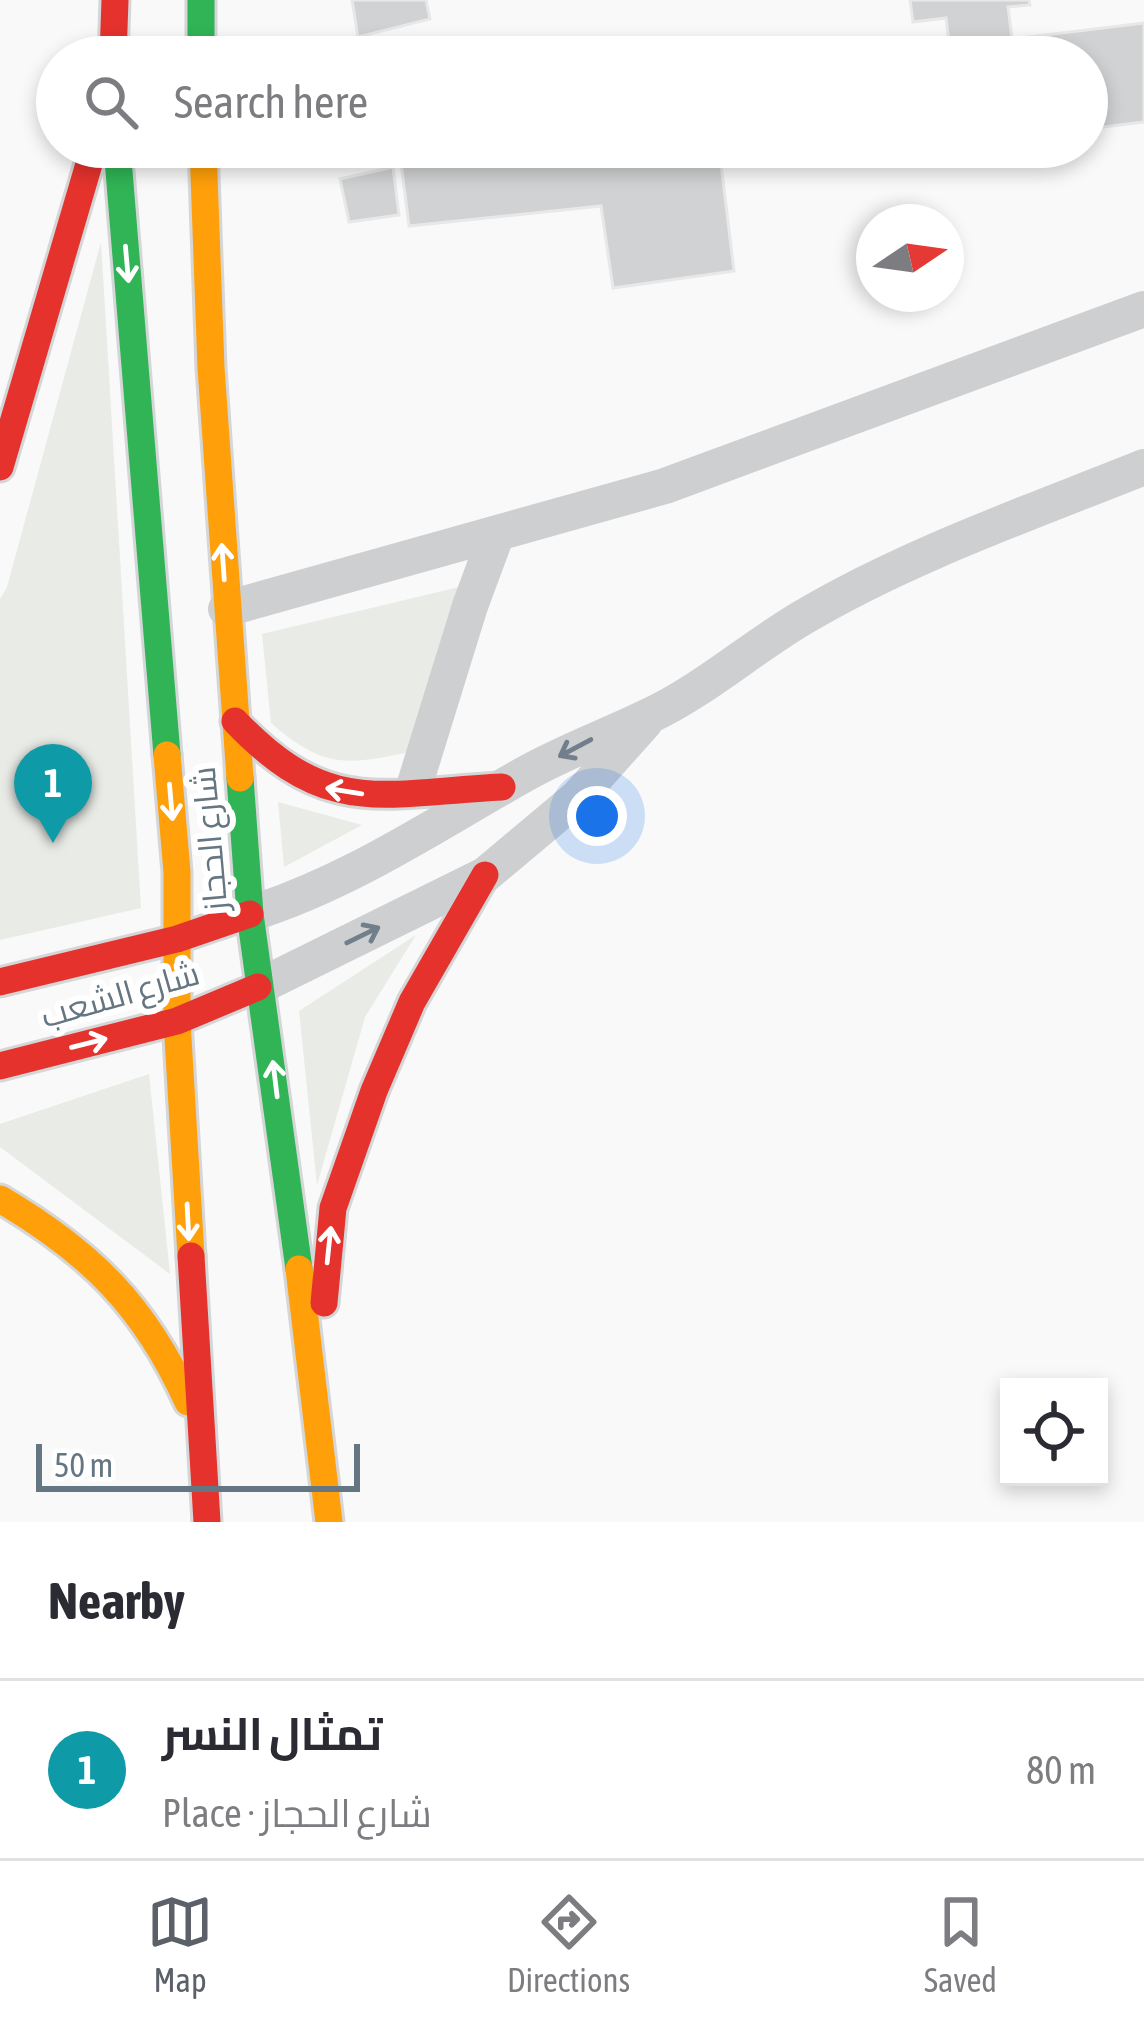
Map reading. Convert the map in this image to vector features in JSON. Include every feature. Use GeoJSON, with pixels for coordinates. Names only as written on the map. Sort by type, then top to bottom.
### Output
{"type":"FeatureCollection","features":[{"type":"Feature","properties":{"kind":"main road"},"geometry":{"type":"LineString","coordinates":[[114,36],[115,0]]}},
{"type":"Feature","properties":{"kind":"main road"},"geometry":{"type":"LineString","coordinates":[[201,0],[201,36]]}},
{"type":"Feature","properties":{"kind":"main road"},"geometry":{"type":"LineString","coordinates":[[0,467],[88,168]]}},
{"type":"Feature","properties":{"kind":"main road","name":"شارع الحجاز"},"geometry":{"type":"LineString","coordinates":[[119,168],[176,872],[177,1021],[207,1522]]}},
{"type":"Feature","properties":{"kind":"main road","name":"شارع الحجاز"},"geometry":{"type":"LineString","coordinates":[[203,168],[226,609],[250,914],[272,1054],[329,1522]]}},
{"type":"Feature","properties":{"kind":"main road"},"geometry":{"type":"LineString","coordinates":[[235,721],[287,772],[328,790],[350,795],[502,787]]}},
{"type":"Feature","properties":{"kind":"main road"},"geometry":{"type":"LineString","coordinates":[[317,1403],[333,1208],[412,1001],[485,875]]}},
{"type":"Feature","properties":{"kind":"main road","name":"شارع الشعب"},"geometry":{"type":"LineString","coordinates":[[0,982],[176,939],[250,914]]}},
{"type":"Feature","properties":{"kind":"main road","name":"شارع الشعب"},"geometry":{"type":"LineString","coordinates":[[0,1066],[177,1021],[258,987]]}},
{"type":"Feature","properties":{"kind":"main road"},"geometry":{"type":"LineString","coordinates":[[0,1199],[82,1251],[134,1303],[173,1364],[200,1432]]}},
{"type":"Feature","properties":{"kind":"street"},"geometry":{"type":"LineString","coordinates":[[226,609],[665,486],[1144,309]]}},
{"type":"Feature","properties":{"kind":"street"},"geometry":{"type":"LineString","coordinates":[[250,914],[308,896],[596,736],[652,715],[806,616],[947,546],[1144,467]]}},
{"type":"Feature","properties":{"kind":"street"},"geometry":{"type":"LineString","coordinates":[[412,790],[497,533]]}},
{"type":"Feature","properties":{"kind":"street"},"geometry":{"type":"LineString","coordinates":[[258,987],[485,875],[578,797],[652,715]]}},
{"type":"Feature","properties":{"kind":"shaded area"},"geometry":{"type":"Polygon","coordinates":[[[101,242],[141,908],[0,940],[0,599],[101,242]]]}},
{"type":"Feature","properties":{"kind":"shaded area"},"geometry":{"type":"Polygon","coordinates":[[[472,584],[415,751],[338,760],[307,749],[271,723],[262,634],[472,584]]]}},
{"type":"Feature","properties":{"kind":"shaded area"},"geometry":{"type":"Polygon","coordinates":[[[278,802],[362,825],[284,867],[278,802]]]}},
{"type":"Feature","properties":{"kind":"shaded area"},"geometry":{"type":"Polygon","coordinates":[[[416,935],[365,1017],[317,1185],[299,1011],[416,935]]]}},
{"type":"Feature","properties":{"kind":"shaded area"},"geometry":{"type":"Polygon","coordinates":[[[149,1074],[170,1274],[0,1147],[0,1124],[149,1074]]]}},
{"type":"Feature","properties":{"kind":"building"},"geometry":{"type":"Polygon","coordinates":[[[352,0],[426,0],[430,19],[358,36],[352,0]]]}},
{"type":"Feature","properties":{"kind":"building"},"geometry":{"type":"Polygon","coordinates":[[[910,0],[1029,0],[1030,5],[1008,7],[1012,36],[948,36],[946,18],[913,22],[910,0]]]}},
{"type":"Feature","properties":{"kind":"building"},"geometry":{"type":"Polygon","coordinates":[[[1144,23],[1144,122],[1108,126],[1108,36],[1037,36],[1144,23]]]}},
{"type":"Feature","properties":{"kind":"building"},"geometry":{"type":"Polygon","coordinates":[[[393,168],[399,215],[349,222],[340,179],[393,168]]]}},
{"type":"Feature","properties":{"kind":"building"},"geometry":{"type":"Polygon","coordinates":[[[402,168],[722,168],[734,271],[613,288],[601,206],[409,226],[402,168]]]}},
{"type":"Feature","properties":{"kind":"traffic: fast"},"geometry":{"type":"LineString","coordinates":[[201,0],[201,36]]}},
{"type":"Feature","properties":{"kind":"traffic: fast"},"geometry":{"type":"LineString","coordinates":[[119,168],[167,755]]}},
{"type":"Feature","properties":{"kind":"traffic: fast"},"geometry":{"type":"LineString","coordinates":[[240,778],[250,914],[299,1269]]}},
{"type":"Feature","properties":{"kind":"traffic: slow"},"geometry":{"type":"LineString","coordinates":[[204,168],[211,368],[240,778]]}},
{"type":"Feature","properties":{"kind":"traffic: slow"},"geometry":{"type":"LineString","coordinates":[[167,755],[177,872],[177,1021],[191,1256]]}},
{"type":"Feature","properties":{"kind":"traffic: slow"},"geometry":{"type":"LineString","coordinates":[[0,1199],[61,1240],[112,1284],[153,1337],[188,1402]]}},
{"type":"Feature","properties":{"kind":"traffic: slow"},"geometry":{"type":"LineString","coordinates":[[299,1269],[329,1522]]}},
{"type":"Feature","properties":{"kind":"traffic: jam"},"geometry":{"type":"LineString","coordinates":[[114,36],[115,0]]}},
{"type":"Feature","properties":{"kind":"traffic: jam"},"geometry":{"type":"LineString","coordinates":[[0,467],[88,168]]}},
{"type":"Feature","properties":{"kind":"traffic: jam"},"geometry":{"type":"LineString","coordinates":[[235,721],[268,752],[328,786],[389,794],[502,787]]}},
{"type":"Feature","properties":{"kind":"traffic: jam"},"geometry":{"type":"LineString","coordinates":[[324,1303],[333,1208],[374,1091],[412,1002],[485,875]]}},
{"type":"Feature","properties":{"kind":"traffic: jam"},"geometry":{"type":"LineString","coordinates":[[0,982],[177,939],[250,914]]}},
{"type":"Feature","properties":{"kind":"traffic: jam"},"geometry":{"type":"LineString","coordinates":[[0,1066],[177,1021],[258,987]]}},
{"type":"Feature","properties":{"kind":"traffic: jam"},"geometry":{"type":"LineString","coordinates":[[191,1256],[207,1522]]}},
{"type":"Feature","properties":{"kind":"place","name":"تمثال النسر"},"geometry":{"type":"Point","coordinates":[53,843]}}]}
